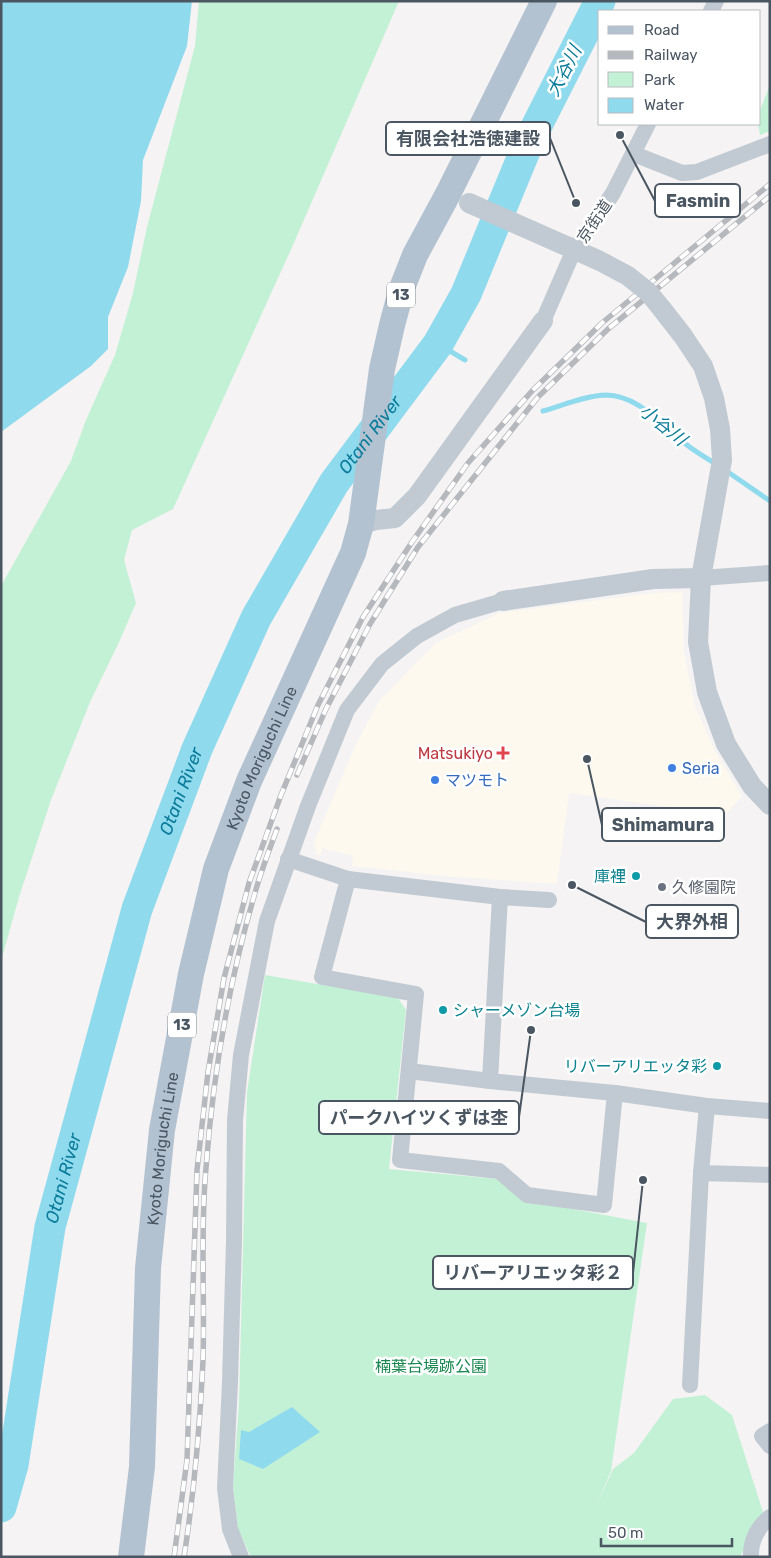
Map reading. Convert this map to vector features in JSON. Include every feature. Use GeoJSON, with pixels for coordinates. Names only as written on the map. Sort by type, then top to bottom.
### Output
{"type":"FeatureCollection","features":[{"type":"Feature","properties":{"kind":"main road","name":"Kyoto Moriguchi Line"},"geometry":{"type":"LineString","coordinates":[[131,1557],[142,1467],[148,1278],[162,1130],[191,974],[216,869],[246,790],[353,553],[361,524],[382,369],[402,288],[415,254],[458,198],[544,1]]}},
{"type":"Feature","properties":{"kind":"street","name":"京街道"},"geometry":{"type":"LineString","coordinates":[[543,321],[573,252],[613,193],[648,125]]}},
{"type":"Feature","properties":{"kind":"street"},"geometry":{"type":"LineString","coordinates":[[634,154],[682,173],[697,172],[770,144]]}},
{"type":"Feature","properties":{"kind":"street"},"geometry":{"type":"LineString","coordinates":[[458,198],[621,272],[648,292],[683,336],[703,366],[714,398],[720,429],[722,460],[701,578],[698,642],[707,692],[726,744],[752,786],[770,805]]}},
{"type":"Feature","properties":{"kind":"street"},"geometry":{"type":"LineString","coordinates":[[361,524],[395,518],[417,496],[543,321]]}},
{"type":"Feature","properties":{"kind":"street"},"geometry":{"type":"LineString","coordinates":[[241,1557],[230,1529],[225,1488],[234,1241],[234,1120],[241,1055],[266,922],[288,859],[347,710],[382,664],[417,636],[455,615],[503,600],[653,579],[770,573]]}},
{"type":"Feature","properties":{"kind":"street"},"geometry":{"type":"LineString","coordinates":[[288,859],[348,879],[500,897],[549,900]]}},
{"type":"Feature","properties":{"kind":"street"},"geometry":{"type":"LineString","coordinates":[[348,879],[322,977],[416,994],[400,1160],[499,1171],[527,1195],[604,1205],[615,1093]]}},
{"type":"Feature","properties":{"kind":"street"},"geometry":{"type":"LineString","coordinates":[[490,1080],[500,897]]}},
{"type":"Feature","properties":{"kind":"street"},"geometry":{"type":"LineString","coordinates":[[409,1071],[615,1093],[707,1106],[770,1111]]}},
{"type":"Feature","properties":{"kind":"street"},"geometry":{"type":"LineString","coordinates":[[690,1385],[700,1173],[707,1106]]}},
{"type":"Feature","properties":{"kind":"street"},"geometry":{"type":"LineString","coordinates":[[700,1173],[770,1175]]}},
{"type":"Feature","properties":{"kind":"street"},"geometry":{"type":"LineString","coordinates":[[770,1431],[762,1436],[770,1446]]}},
{"type":"Feature","properties":{"kind":"street"},"geometry":{"type":"LineString","coordinates":[[751,1557],[750,1548],[761,1524],[770,1518]]}},
{"type":"Feature","properties":{"kind":"shaded area"},"geometry":{"type":"Polygon","coordinates":[[[682,592],[684,652],[695,707],[715,751],[742,796],[725,815],[569,793],[557,884],[445,876],[352,866],[353,856],[322,848],[321,856],[317,854],[314,842],[356,744],[379,701],[436,643],[499,613],[652,593],[682,592]]]}},
{"type":"Feature","properties":{"kind":"green space"},"geometry":{"type":"Polygon","coordinates":[[[199,1],[399,1],[293,245],[173,509],[132,530],[124,560],[136,603],[90,702],[51,800],[19,897],[1,961],[1,586],[71,461],[86,420],[115,355],[133,293],[147,227],[195,46],[199,1]]]}},
{"type":"Feature","properties":{"kind":"green space"},"geometry":{"type":"Polygon","coordinates":[[[770,84],[770,131],[760,135],[758,125],[761,125],[761,108],[770,84]]]}},
{"type":"Feature","properties":{"kind":"green space","name":"楠葉台場跡公園"},"geometry":{"type":"Polygon","coordinates":[[[265,975],[398,998],[406,1010],[389,1169],[498,1179],[525,1200],[647,1223],[611,1471],[596,1507],[613,1469],[634,1453],[673,1399],[705,1395],[732,1415],[763,1512],[740,1557],[251,1557],[238,1529],[233,1486],[239,1403],[247,1092],[265,975]]]}},
{"type":"Feature","properties":{"kind":"water"},"geometry":{"type":"Polygon","coordinates":[[[1,1],[192,1],[187,46],[143,160],[141,201],[128,267],[108,317],[108,349],[91,366],[1,432],[1,1]]]}},
{"type":"Feature","properties":{"kind":"water"},"geometry":{"type":"Polygon","coordinates":[[[292,1407],[320,1432],[263,1469],[239,1459],[241,1430],[249,1432],[292,1407]]]}},
{"type":"Feature","properties":{"kind":"waterway","name":"Otani River"},"geometry":{"type":"LineString","coordinates":[[1,1507],[13,1465],[50,1227],[137,909],[197,749],[256,618],[334,483],[438,344],[466,294],[529,141],[600,1]]}},
{"type":"Feature","properties":{"kind":"waterway"},"geometry":{"type":"LineString","coordinates":[[438,344],[465,360]]}},
{"type":"Feature","properties":{"kind":"waterway","name":"小谷川"},"geometry":{"type":"LineString","coordinates":[[543,411],[599,395],[618,397],[640,406],[697,453],[716,464]]}},
{"type":"Feature","properties":{"kind":"waterway","name":"小谷川"},"geometry":{"type":"LineString","coordinates":[[725,470],[770,501]]}},
{"type":"Feature","properties":{"kind":"railway"},"geometry":{"type":"LineString","coordinates":[[174,1557],[187,1460],[197,1170],[208,1072],[224,978],[249,883],[281,795],[318,705],[363,617],[412,542],[468,463],[532,391],[602,323],[770,184]]}},
{"type":"Feature","properties":{"kind":"railway"},"geometry":{"type":"LineString","coordinates":[[297,775],[326,709],[370,624],[418,547],[538,397],[608,329],[770,196]]}},
{"type":"Feature","properties":{"kind":"railway"},"geometry":{"type":"LineString","coordinates":[[184,1557],[194,1484],[202,1385],[204,1192],[213,1097],[224,1026],[247,920],[277,829]]}},
{"type":"Feature","properties":{"kind":"place","name":"Fasmin"},"geometry":{"type":"Point","coordinates":[620,135]}},
{"type":"Feature","properties":{"kind":"place","name":"有限会社浩徳建設"},"geometry":{"type":"Point","coordinates":[576,203]}},
{"type":"Feature","properties":{"kind":"place","name":"Matsukiyo"},"geometry":{"type":"Point","coordinates":[503,753]}},
{"type":"Feature","properties":{"kind":"place","name":"Shimamura"},"geometry":{"type":"Point","coordinates":[587,759]}},
{"type":"Feature","properties":{"kind":"place","name":"Seria"},"geometry":{"type":"Point","coordinates":[672,768]}},
{"type":"Feature","properties":{"kind":"place","name":"マツモト"},"geometry":{"type":"Point","coordinates":[435,780]}},
{"type":"Feature","properties":{"kind":"place","name":"庫裡"},"geometry":{"type":"Point","coordinates":[636,876]}},
{"type":"Feature","properties":{"kind":"place","name":"大界外相"},"geometry":{"type":"Point","coordinates":[572,885]}},
{"type":"Feature","properties":{"kind":"place","name":"久修園院"},"geometry":{"type":"Point","coordinates":[662,887]}},
{"type":"Feature","properties":{"kind":"place","name":"シャーメゾン台場"},"geometry":{"type":"Point","coordinates":[443,1010]}},
{"type":"Feature","properties":{"kind":"place","name":"パークハイツくずは杢"},"geometry":{"type":"Point","coordinates":[531,1030]}},
{"type":"Feature","properties":{"kind":"place","name":"リバーアリエッタ彩"},"geometry":{"type":"Point","coordinates":[717,1066]}},
{"type":"Feature","properties":{"kind":"place","name":"リバーアリエッタ彩２"},"geometry":{"type":"Point","coordinates":[643,1180]}},
{"type":"Feature","properties":{"kind":"water label","name":"大谷川"},"geometry":{"type":"Point","coordinates":[564,71]}}]}
